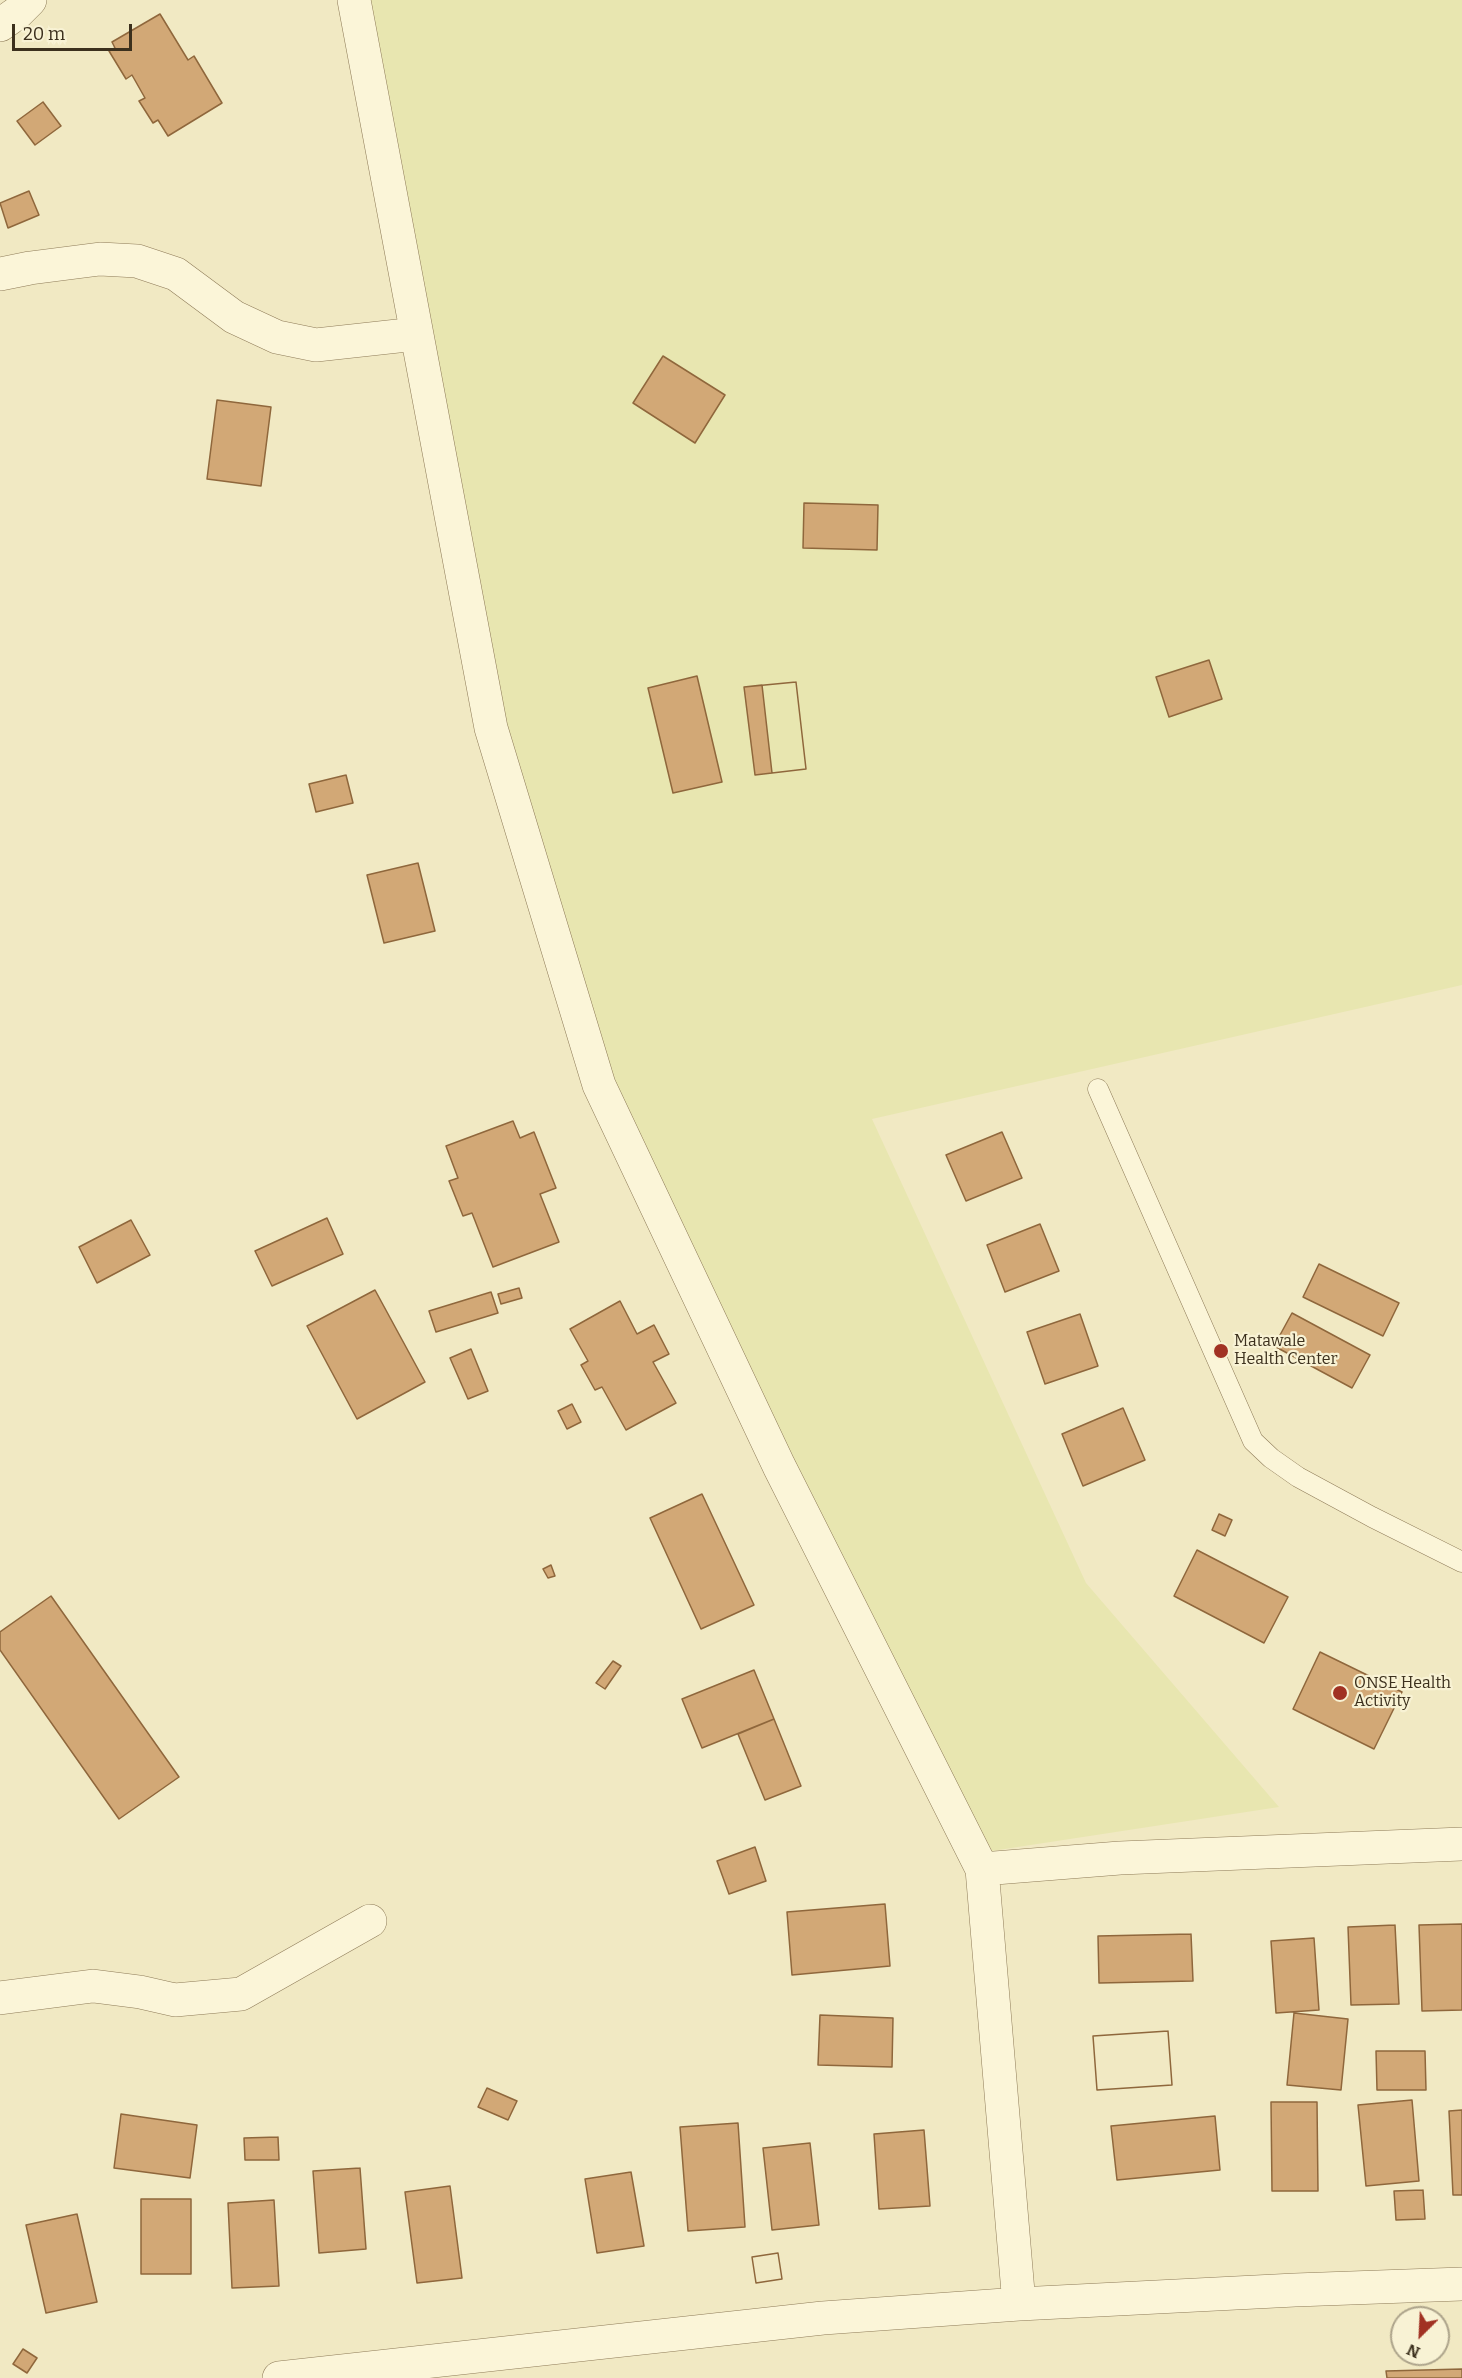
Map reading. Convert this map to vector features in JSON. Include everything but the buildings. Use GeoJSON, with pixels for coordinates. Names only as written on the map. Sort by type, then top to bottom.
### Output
{"type":"FeatureCollection","features":[{"type":"Feature","properties":{"kind":"street"},"geometry":{"type":"LineString","coordinates":[[0,25],[18,13],[30,0]]}},
{"type":"Feature","properties":{"kind":"street"},"geometry":{"type":"LineString","coordinates":[[354,0],[491,728],[599,1084],[779,1466],[982,1869],[1019,2304]]}},
{"type":"Feature","properties":{"kind":"street"},"geometry":{"type":"LineString","coordinates":[[0,274],[100,259],[137,261],[176,274],[234,317],[277,337],[316,345],[416,334]]}},
{"type":"Feature","properties":{"kind":"street"},"geometry":{"type":"LineString","coordinates":[[982,1869],[1120,1858],[1462,1844]]}},
{"type":"Feature","properties":{"kind":"street"},"geometry":{"type":"LineString","coordinates":[[0,1998],[93,1986],[140,1992],[175,2000],[241,1994],[370,1922]]}},
{"type":"Feature","properties":{"kind":"street"},"geometry":{"type":"LineString","coordinates":[[279,2378],[823,2318],[1019,2304],[1462,2284]]}},
{"type":"Feature","properties":{"kind":"lane"},"geometry":{"type":"LineString","coordinates":[[1098,1089],[1253,1441],[1271,1458],[1298,1477],[1372,1518],[1462,1562]]}},
{"type":"Feature","properties":{"kind":"shaded area"},"geometry":{"type":"Polygon","coordinates":[[[356,0],[1462,0],[1462,985],[872,1119],[1086,1583],[1279,1807],[985,1852],[599,1085],[491,728],[356,0]]]}},
{"type":"Feature","properties":{"kind":"place","name":"Matawale Health Center"},"geometry":{"type":"Point","coordinates":[1221,1351]}},
{"type":"Feature","properties":{"kind":"place","name":"ONSE Health Activity"},"geometry":{"type":"Point","coordinates":[1340,1693]}}]}
